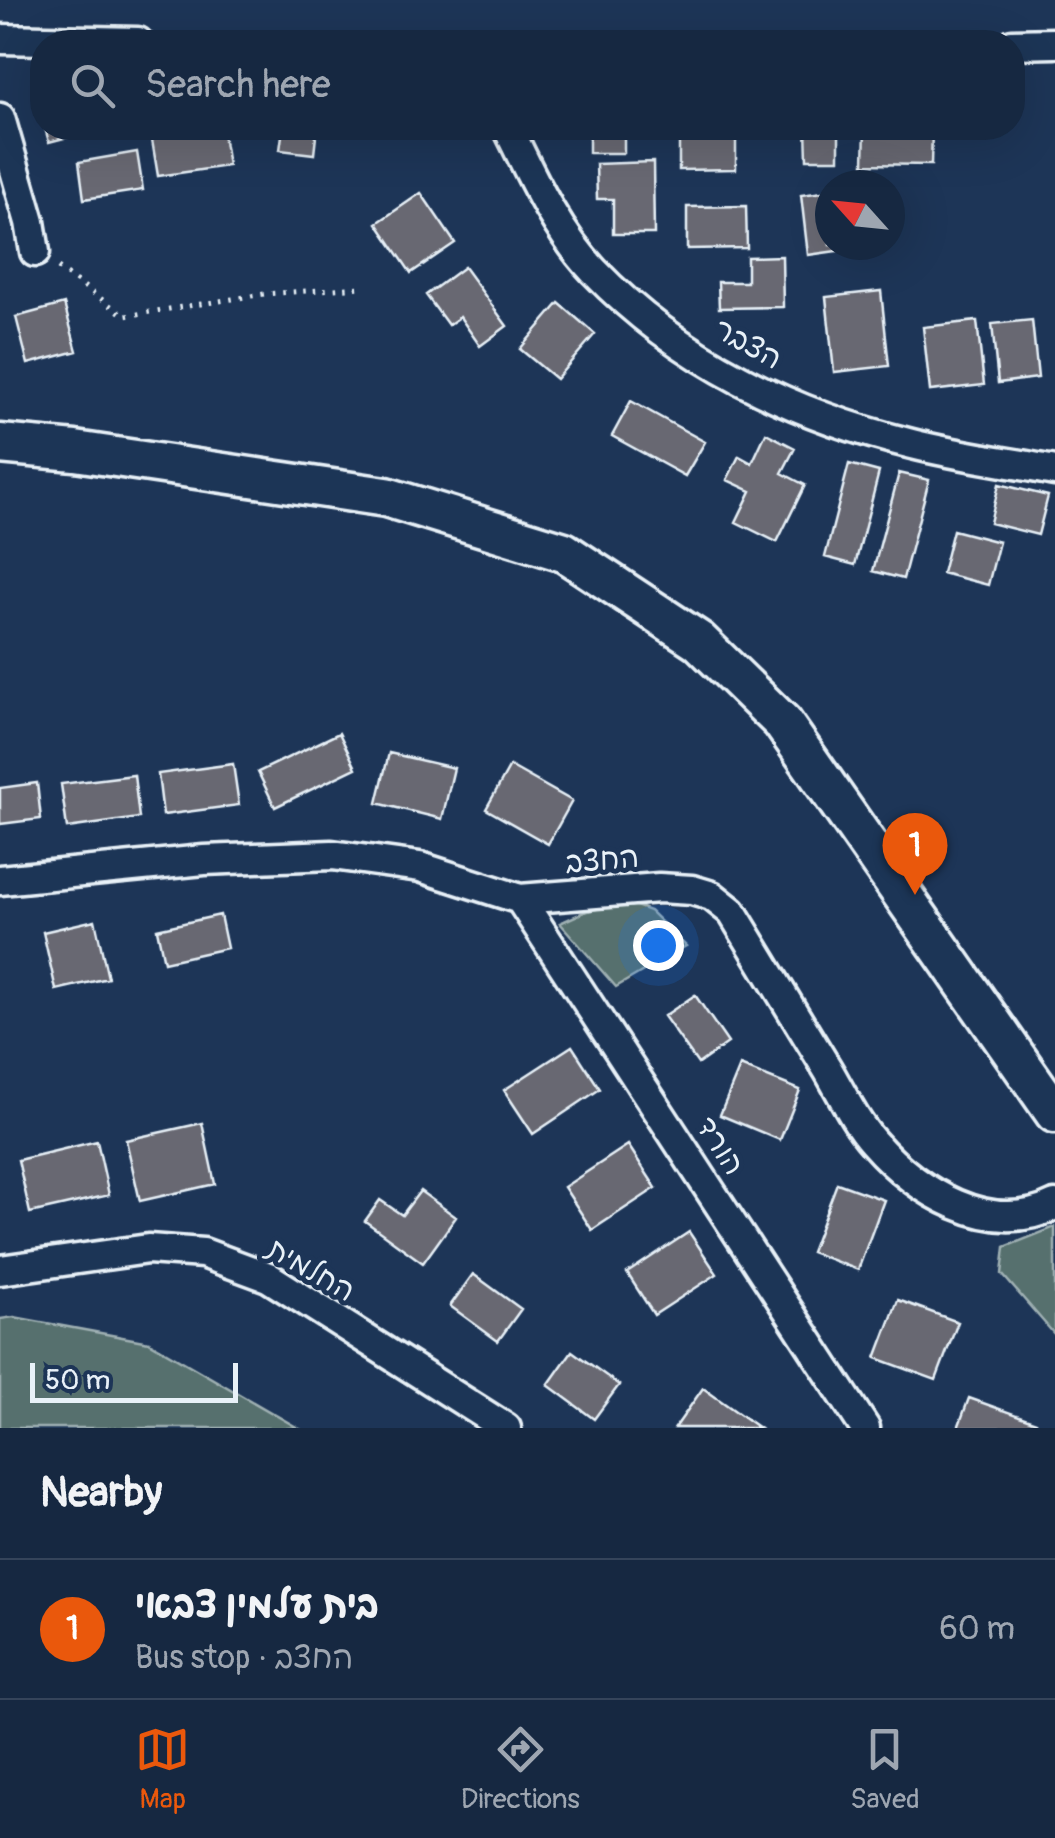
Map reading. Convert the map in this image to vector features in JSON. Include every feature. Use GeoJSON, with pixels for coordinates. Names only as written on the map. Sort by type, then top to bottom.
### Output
{"type":"FeatureCollection","features":[{"type":"Feature","properties":{"kind":"main road"},"geometry":{"type":"LineString","coordinates":[[0,444],[75,451],[386,497],[564,552],[699,641],[782,722],[1055,1113]]}},
{"type":"Feature","properties":{"kind":"street"},"geometry":{"type":"LineString","coordinates":[[0,39],[30,40]]}},
{"type":"Feature","properties":{"kind":"street"},"geometry":{"type":"LineString","coordinates":[[1025,44],[1055,43]]}},
{"type":"Feature","properties":{"kind":"street"},"geometry":{"type":"LineString","coordinates":[[0,118],[35,252]]}},
{"type":"Feature","properties":{"kind":"street","name":"הצבר"},"geometry":{"type":"LineString","coordinates":[[514,140],[544,201],[593,270],[659,330],[732,377],[811,414],[912,444],[1055,471]]}},
{"type":"Feature","properties":{"kind":"street","name":"החצב"},"geometry":{"type":"LineString","coordinates":[[0,880],[204,860],[332,854],[420,867],[520,899],[659,888],[712,896],[732,912],[870,1140],[908,1178],[943,1199],[988,1216],[1038,1213],[1055,1205]]}},
{"type":"Feature","properties":{"kind":"street","name":"הורד"},"geometry":{"type":"LineString","coordinates":[[520,899],[865,1428]]}},
{"type":"Feature","properties":{"kind":"street","name":"החלמית"},"geometry":{"type":"LineString","coordinates":[[0,1270],[148,1249],[203,1253],[268,1277],[506,1428]]}},
{"type":"Feature","properties":{"kind":"path"},"geometry":{"type":"LineString","coordinates":[[35,252],[125,316],[264,294],[361,287]]}},
{"type":"Feature","properties":{"kind":"green space"},"geometry":{"type":"Polygon","coordinates":[[[625,902],[650,911],[686,946],[616,987],[560,923],[584,912],[625,902]]]}},
{"type":"Feature","properties":{"kind":"green space"},"geometry":{"type":"Polygon","coordinates":[[[1055,1227],[1055,1335],[1002,1274],[1005,1247],[1055,1227]]]}},
{"type":"Feature","properties":{"kind":"green space"},"geometry":{"type":"Polygon","coordinates":[[[14,1317],[149,1342],[298,1428],[0,1428],[0,1319],[14,1317]]]}},
{"type":"Feature","properties":{"kind":"building"},"geometry":{"type":"Polygon","coordinates":[[[152,140],[224,140],[228,166],[158,176],[152,140]]]}},
{"type":"Feature","properties":{"kind":"building"},"geometry":{"type":"Polygon","coordinates":[[[281,140],[316,140],[314,154],[280,150],[281,140]]]}},
{"type":"Feature","properties":{"kind":"building"},"geometry":{"type":"Polygon","coordinates":[[[589,140],[624,140],[624,153],[589,153],[589,140]]]}},
{"type":"Feature","properties":{"kind":"building"},"geometry":{"type":"Polygon","coordinates":[[[679,140],[736,140],[736,169],[679,170],[679,140]]]}},
{"type":"Feature","properties":{"kind":"building"},"geometry":{"type":"Polygon","coordinates":[[[806,140],[839,140],[839,159],[807,159],[806,140]]]}},
{"type":"Feature","properties":{"kind":"building"},"geometry":{"type":"Polygon","coordinates":[[[865,140],[932,140],[931,165],[864,164],[865,140]]]}},
{"type":"Feature","properties":{"kind":"building"},"geometry":{"type":"Polygon","coordinates":[[[137,152],[143,190],[84,199],[79,162],[137,152]]]}},
{"type":"Feature","properties":{"kind":"building"},"geometry":{"type":"Polygon","coordinates":[[[653,162],[654,234],[613,234],[613,199],[597,199],[596,164],[653,162]]]}},
{"type":"Feature","properties":{"kind":"building"},"geometry":{"type":"Polygon","coordinates":[[[421,193],[455,243],[411,273],[377,223],[421,193]]]}},
{"type":"Feature","properties":{"kind":"building"},"geometry":{"type":"Polygon","coordinates":[[[815,193],[815,254],[808,255],[801,195],[815,193]]]}},
{"type":"Feature","properties":{"kind":"building"},"geometry":{"type":"Polygon","coordinates":[[[746,206],[747,248],[687,249],[687,207],[746,206]]]}},
{"type":"Feature","properties":{"kind":"building"},"geometry":{"type":"Polygon","coordinates":[[[782,256],[783,307],[719,308],[718,282],[747,282],[747,257],[782,256]]]}},
{"type":"Feature","properties":{"kind":"building"},"geometry":{"type":"Polygon","coordinates":[[[464,267],[507,326],[480,346],[460,317],[448,325],[426,295],[464,267]]]}},
{"type":"Feature","properties":{"kind":"building"},"geometry":{"type":"Polygon","coordinates":[[[881,291],[889,366],[834,372],[826,297],[881,291]]]}},
{"type":"Feature","properties":{"kind":"building"},"geometry":{"type":"Polygon","coordinates":[[[559,303],[595,334],[556,379],[520,349],[559,303]]]}},
{"type":"Feature","properties":{"kind":"building"},"geometry":{"type":"Polygon","coordinates":[[[64,304],[77,351],[28,364],[16,317],[64,304]]]}},
{"type":"Feature","properties":{"kind":"building"},"geometry":{"type":"Polygon","coordinates":[[[1032,320],[1038,378],[998,383],[992,324],[1032,320]]]}},
{"type":"Feature","properties":{"kind":"building"},"geometry":{"type":"Polygon","coordinates":[[[977,321],[984,385],[930,391],[923,327],[977,321]]]}},
{"type":"Feature","properties":{"kind":"building"},"geometry":{"type":"Polygon","coordinates":[[[631,401],[705,442],[685,476],[612,436],[631,401]]]}},
{"type":"Feature","properties":{"kind":"building"},"geometry":{"type":"Polygon","coordinates":[[[766,433],[795,448],[782,473],[805,485],[777,542],[736,522],[751,491],[727,480],[739,456],[752,463],[766,433]]]}},
{"type":"Feature","properties":{"kind":"building"},"geometry":{"type":"Polygon","coordinates":[[[849,464],[879,472],[855,565],[825,557],[849,464]]]}},
{"type":"Feature","properties":{"kind":"building"},"geometry":{"type":"Polygon","coordinates":[[[899,473],[929,480],[903,579],[873,571],[899,473]]]}},
{"type":"Feature","properties":{"kind":"building"},"geometry":{"type":"Polygon","coordinates":[[[999,484],[1048,496],[1038,535],[990,523],[999,484]]]}},
{"type":"Feature","properties":{"kind":"building"},"geometry":{"type":"Polygon","coordinates":[[[953,530],[999,542],[988,585],[942,573],[953,530]]]}},
{"type":"Feature","properties":{"kind":"building"},"geometry":{"type":"Polygon","coordinates":[[[339,733],[356,768],[275,807],[258,772],[339,733]]]}},
{"type":"Feature","properties":{"kind":"building"},"geometry":{"type":"Polygon","coordinates":[[[389,753],[454,768],[442,819],[377,803],[389,753]]]}},
{"type":"Feature","properties":{"kind":"building"},"geometry":{"type":"Polygon","coordinates":[[[233,764],[239,805],[163,815],[158,774],[233,764]]]}},
{"type":"Feature","properties":{"kind":"building"},"geometry":{"type":"Polygon","coordinates":[[[510,766],[572,801],[548,844],[486,809],[510,766]]]}},
{"type":"Feature","properties":{"kind":"building"},"geometry":{"type":"Polygon","coordinates":[[[134,775],[139,818],[67,828],[61,784],[134,775]]]}},
{"type":"Feature","properties":{"kind":"building"},"geometry":{"type":"Polygon","coordinates":[[[37,783],[41,819],[0,824],[0,788],[37,783]]]}},
{"type":"Feature","properties":{"kind":"building"},"geometry":{"type":"Polygon","coordinates":[[[220,915],[227,948],[164,962],[157,929],[220,915]]]}},
{"type":"Feature","properties":{"kind":"building"},"geometry":{"type":"Polygon","coordinates":[[[95,920],[108,978],[56,990],[43,932],[95,920]]]}},
{"type":"Feature","properties":{"kind":"building"},"geometry":{"type":"Polygon","coordinates":[[[695,995],[728,1043],[698,1064],[664,1016],[695,995]]]}},
{"type":"Feature","properties":{"kind":"building"},"geometry":{"type":"Polygon","coordinates":[[[572,1046],[600,1089],[533,1134],[504,1090],[572,1046]]]}},
{"type":"Feature","properties":{"kind":"building"},"geometry":{"type":"Polygon","coordinates":[[[740,1066],[800,1090],[780,1140],[720,1115],[740,1066]]]}},
{"type":"Feature","properties":{"kind":"building"},"geometry":{"type":"Polygon","coordinates":[[[202,1123],[215,1184],[140,1201],[126,1140],[202,1123]]]}},
{"type":"Feature","properties":{"kind":"building"},"geometry":{"type":"Polygon","coordinates":[[[97,1141],[109,1195],[30,1213],[18,1160],[97,1141]]]}},
{"type":"Feature","properties":{"kind":"building"},"geometry":{"type":"Polygon","coordinates":[[[628,1145],[656,1188],[592,1230],[564,1187],[628,1145]]]}},
{"type":"Feature","properties":{"kind":"building"},"geometry":{"type":"Polygon","coordinates":[[[837,1183],[884,1200],[858,1270],[811,1252],[837,1183]]]}},
{"type":"Feature","properties":{"kind":"building"},"geometry":{"type":"Polygon","coordinates":[[[420,1191],[456,1217],[423,1263],[365,1221],[380,1200],[402,1215],[420,1191]]]}},
{"type":"Feature","properties":{"kind":"building"},"geometry":{"type":"Polygon","coordinates":[[[689,1232],[717,1274],[654,1315],[627,1273],[689,1232]]]}},
{"type":"Feature","properties":{"kind":"building"},"geometry":{"type":"Polygon","coordinates":[[[473,1274],[521,1309],[498,1341],[450,1306],[473,1274]]]}},
{"type":"Feature","properties":{"kind":"building"},"geometry":{"type":"Polygon","coordinates":[[[898,1300],[958,1322],[936,1380],[876,1358],[898,1300]]]}},
{"type":"Feature","properties":{"kind":"building"},"geometry":{"type":"Polygon","coordinates":[[[572,1351],[619,1385],[594,1419],[548,1385],[572,1351]]]}},
{"type":"Feature","properties":{"kind":"building"},"geometry":{"type":"Polygon","coordinates":[[[703,1388],[759,1428],[675,1428],[703,1388]]]}},
{"type":"Feature","properties":{"kind":"building"},"geometry":{"type":"Polygon","coordinates":[[[969,1398],[1036,1422],[1034,1428],[958,1428],[969,1398]]]}},
{"type":"Feature","properties":{"kind":"place","name":"בית עלמין צבאי"},"geometry":{"type":"Point","coordinates":[915,895]}}]}
